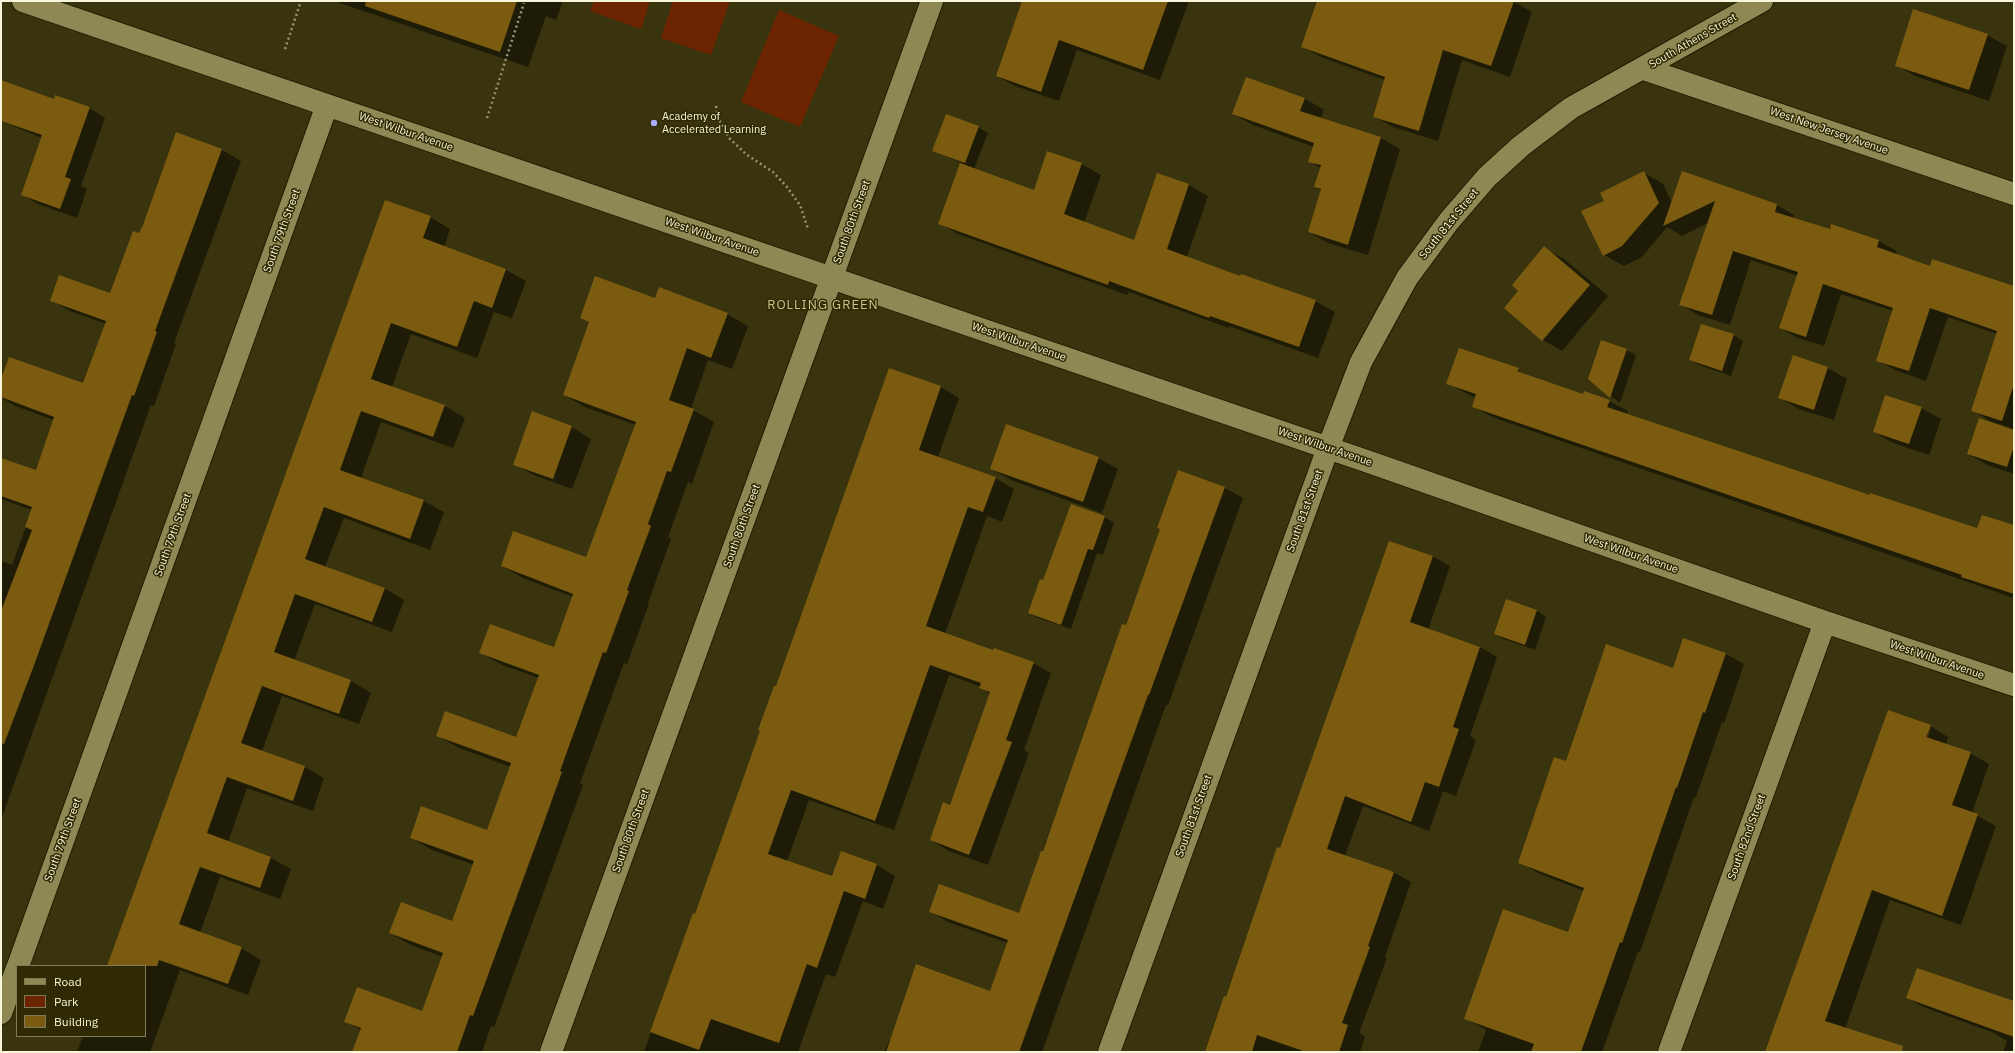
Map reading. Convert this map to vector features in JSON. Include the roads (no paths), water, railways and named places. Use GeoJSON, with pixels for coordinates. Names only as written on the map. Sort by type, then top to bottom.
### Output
{"type":"FeatureCollection","features":[{"type":"Feature","properties":{"kind":"street","name":"West Wilbur Avenue"},"geometry":{"type":"LineString","coordinates":[[23,1],[1328,448],[1824,622],[2014,685]]}},
{"type":"Feature","properties":{"kind":"street","name":"South 80th Street"},"geometry":{"type":"LineString","coordinates":[[551,1052],[932,1]]}},
{"type":"Feature","properties":{"kind":"street","name":"South Athens Street"},"geometry":{"type":"LineString","coordinates":[[1644,69],[1762,1]]}},
{"type":"Feature","properties":{"kind":"street","name":"West New Jersey Avenue"},"geometry":{"type":"LineString","coordinates":[[1644,69],[2014,194]]}},
{"type":"Feature","properties":{"kind":"street","name":"South 81st Street"},"geometry":{"type":"LineString","coordinates":[[1109,1052],[1328,448],[1361,362],[1407,278],[1449,221],[1487,177],[1521,146],[1571,108],[1644,69]]}},
{"type":"Feature","properties":{"kind":"street","name":"South 79th Street"},"geometry":{"type":"LineString","coordinates":[[18,965],[327,105]]}},
{"type":"Feature","properties":{"kind":"street","name":"South 82nd Street"},"geometry":{"type":"LineString","coordinates":[[1669,1052],[1824,622]]}},
{"type":"Feature","properties":{"kind":"street","name":"South 79th Street"},"geometry":{"type":"LineString","coordinates":[[1,1013],[16,970]]}},
{"type":"Feature","properties":{"kind":"place","name":"Academy of Accelerated Learning"},"geometry":{"type":"Point","coordinates":[654,123]}},
{"type":"Feature","properties":{"kind":"district","name":"ROLLING GREEN"},"geometry":{"type":"Point","coordinates":[823,305]}}]}
